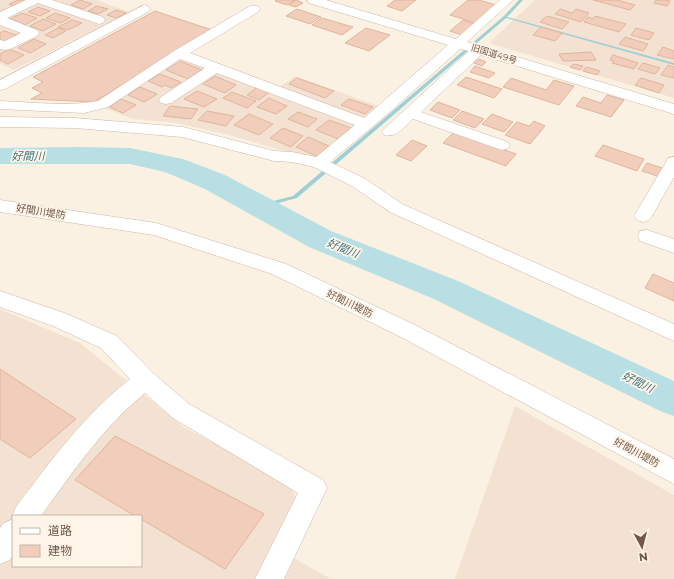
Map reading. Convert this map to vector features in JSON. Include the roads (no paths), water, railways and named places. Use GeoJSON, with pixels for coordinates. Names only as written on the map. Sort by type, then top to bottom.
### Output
{"type":"FeatureCollection","features":[{"type":"Feature","properties":{"kind":"street"},"geometry":{"type":"LineString","coordinates":[[0,17],[36,0]]}},
{"type":"Feature","properties":{"kind":"street"},"geometry":{"type":"LineString","coordinates":[[40,0],[99,20]]}},
{"type":"Feature","properties":{"kind":"street","name":"旧国道49号"},"geometry":{"type":"LineString","coordinates":[[313,0],[336,3],[469,46],[674,109]]}},
{"type":"Feature","properties":{"kind":"street"},"geometry":{"type":"LineString","coordinates":[[390,132],[469,46],[506,0]]}},
{"type":"Feature","properties":{"kind":"street"},"geometry":{"type":"LineString","coordinates":[[0,86],[144,9]]}},
{"type":"Feature","properties":{"kind":"street"},"geometry":{"type":"LineString","coordinates":[[0,105],[84,108],[103,104],[179,54],[254,9]]}},
{"type":"Feature","properties":{"kind":"street"},"geometry":{"type":"LineString","coordinates":[[0,20],[32,32],[6,46],[0,44]]}},
{"type":"Feature","properties":{"kind":"street"},"geometry":{"type":"LineString","coordinates":[[320,164],[366,124],[469,46]]}},
{"type":"Feature","properties":{"kind":"street"},"geometry":{"type":"LineString","coordinates":[[179,54],[366,124]]}},
{"type":"Feature","properties":{"kind":"street"},"geometry":{"type":"LineString","coordinates":[[166,100],[215,68]]}},
{"type":"Feature","properties":{"kind":"street"},"geometry":{"type":"LineString","coordinates":[[410,112],[502,145]]}},
{"type":"Feature","properties":{"kind":"street"},"geometry":{"type":"LineString","coordinates":[[0,122],[75,123],[182,132],[274,156],[292,157],[320,164],[358,182],[396,208],[674,333]]}},
{"type":"Feature","properties":{"kind":"street"},"geometry":{"type":"LineString","coordinates":[[643,216],[674,162]]}},
{"type":"Feature","properties":{"kind":"street","name":"好間川堤防"},"geometry":{"type":"LineString","coordinates":[[0,206],[156,229],[279,269],[408,331],[674,472]]}},
{"type":"Feature","properties":{"kind":"street"},"geometry":{"type":"LineString","coordinates":[[647,236],[674,246]]}},
{"type":"Feature","properties":{"kind":"street"},"geometry":{"type":"LineString","coordinates":[[0,299],[60,320],[109,342],[145,380],[181,411],[314,488],[269,579]]}},
{"type":"Feature","properties":{"kind":"street"},"geometry":{"type":"LineString","coordinates":[[26,515],[54,477],[94,428],[118,403],[145,380]]}},
{"type":"Feature","properties":{"kind":"street"},"geometry":{"type":"LineString","coordinates":[[0,550],[12,533]]}},
{"type":"Feature","properties":{"kind":"waterway"},"geometry":{"type":"LineString","coordinates":[[505,17],[521,0]]}},
{"type":"Feature","properties":{"kind":"waterway"},"geometry":{"type":"LineString","coordinates":[[260,206],[295,197],[505,17]]}},
{"type":"Feature","properties":{"kind":"waterway"},"geometry":{"type":"LineString","coordinates":[[505,17],[674,64]]}},
{"type":"Feature","properties":{"kind":"waterway","name":"好間川"},"geometry":{"type":"LineString","coordinates":[[0,156],[130,156],[173,165],[215,182],[320,239],[446,290],[674,399]]}}]}
